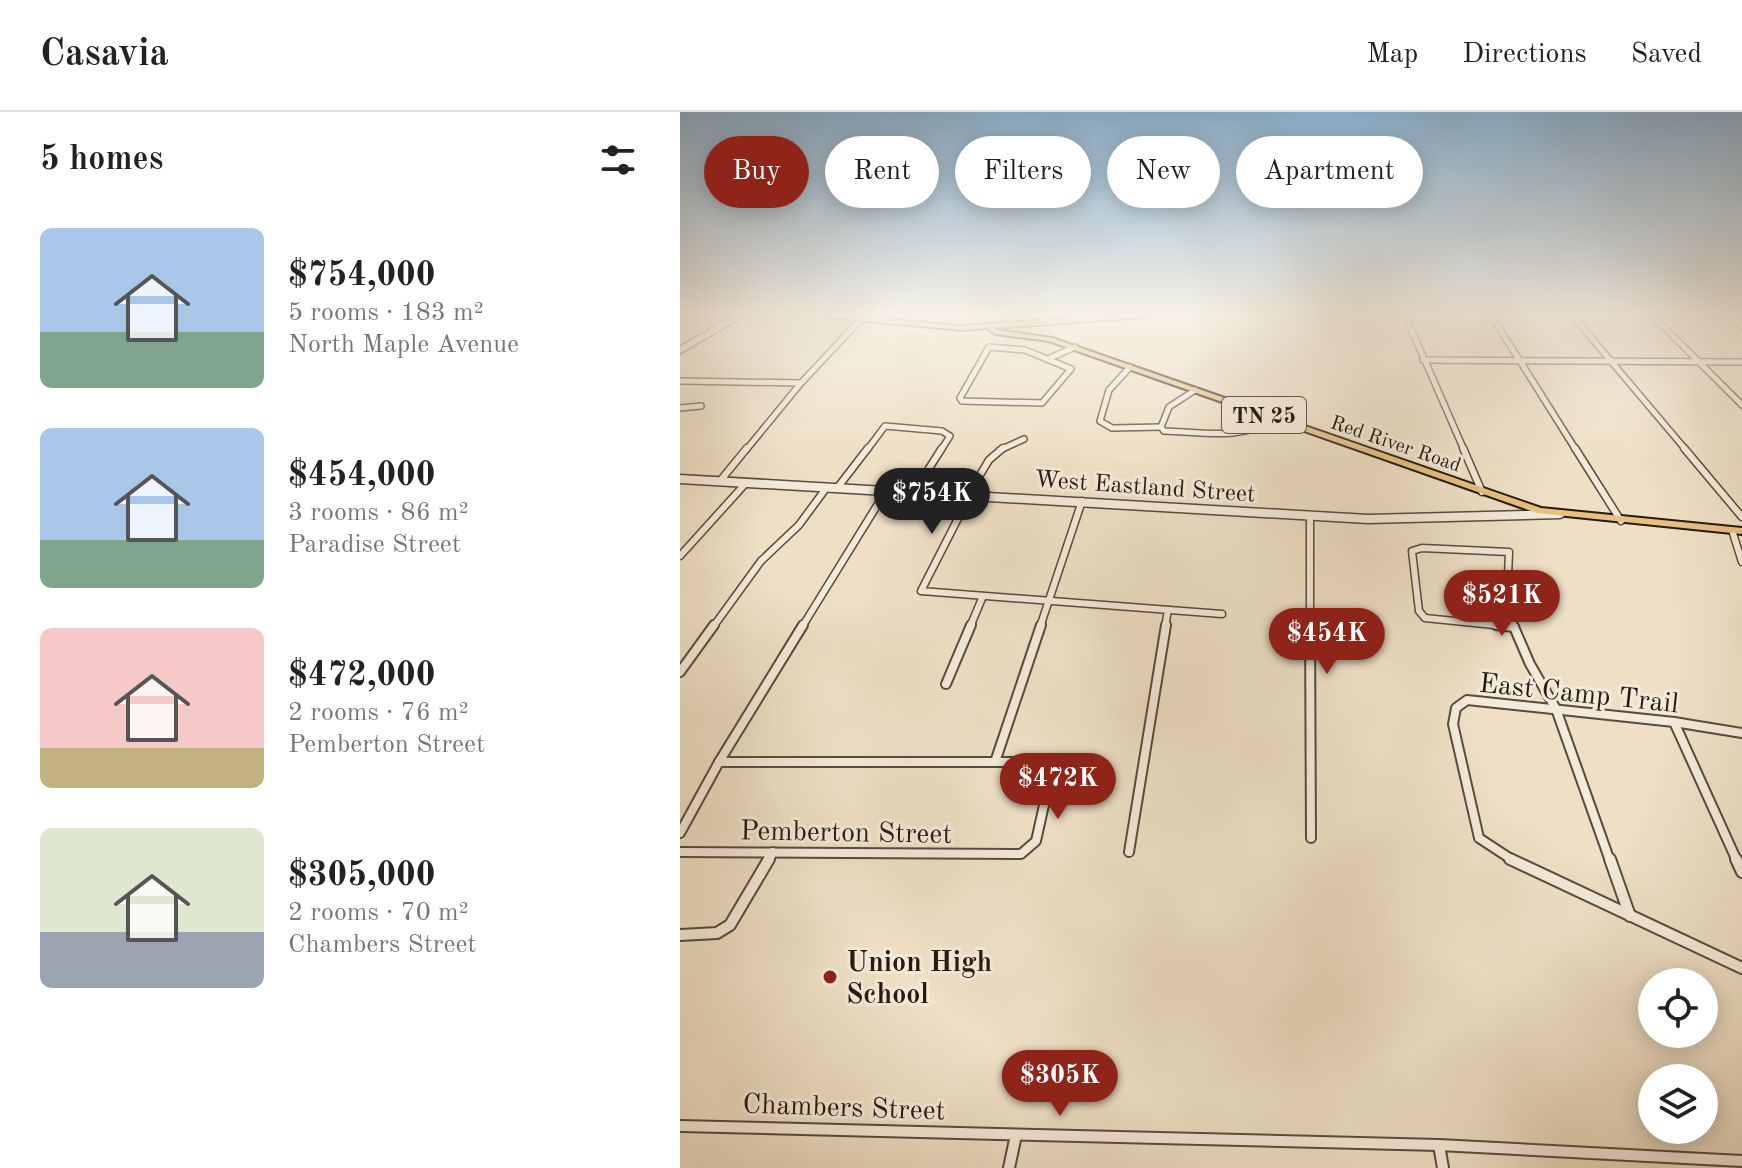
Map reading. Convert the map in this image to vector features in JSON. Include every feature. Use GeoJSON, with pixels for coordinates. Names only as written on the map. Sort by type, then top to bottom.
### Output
{"type":"FeatureCollection","features":[{"type":"Feature","properties":{"kind":"main road","name":"Red River Road"},"geometry":{"type":"LineString","coordinates":[[1122,364],[1540,511]]}},
{"type":"Feature","properties":{"kind":"main road","name":"West Eastland Street"},"geometry":{"type":"LineString","coordinates":[[1540,511],[1621,521]]}},
{"type":"Feature","properties":{"kind":"main road","name":"TN 25"},"geometry":{"type":"LineString","coordinates":[[1621,521],[1737,531]]}},
{"type":"Feature","properties":{"kind":"street"},"geometry":{"type":"LineString","coordinates":[[720,481],[819,364]]}},
{"type":"Feature","properties":{"kind":"street"},"geometry":{"type":"LineString","coordinates":[[978,364],[960,398],[976,402],[1042,403],[1071,369],[1062,364]]}},
{"type":"Feature","properties":{"kind":"street"},"geometry":{"type":"LineString","coordinates":[[1425,364],[1482,492]]}},
{"type":"Feature","properties":{"kind":"street"},"geometry":{"type":"LineString","coordinates":[[1523,364],[1621,521]]}},
{"type":"Feature","properties":{"kind":"street"},"geometry":{"type":"LineString","coordinates":[[1613,364],[1742,517]]}},
{"type":"Feature","properties":{"kind":"street"},"geometry":{"type":"LineString","coordinates":[[1700,364],[1742,405]]}},
{"type":"Feature","properties":{"kind":"street"},"geometry":{"type":"LineString","coordinates":[[1130,367],[1119,374],[1111,386],[1100,421],[1112,428],[1161,427],[1169,433],[1179,434],[1244,434],[1260,429],[1275,419]]}},
{"type":"Feature","properties":{"kind":"street"},"geometry":{"type":"LineString","coordinates":[[680,381],[801,383]]}},
{"type":"Feature","properties":{"kind":"street"},"geometry":{"type":"LineString","coordinates":[[1161,427],[1169,407],[1195,390]]}},
{"type":"Feature","properties":{"kind":"street"},"geometry":{"type":"LineString","coordinates":[[680,408],[701,406]]}},
{"type":"Feature","properties":{"kind":"street"},"geometry":{"type":"LineString","coordinates":[[838,487],[885,426],[942,431],[950,436],[914,492]]}},
{"type":"Feature","properties":{"kind":"street"},"geometry":{"type":"LineString","coordinates":[[1024,439],[1007,444],[993,453],[921,591],[1222,614]]}},
{"type":"Feature","properties":{"kind":"street","name":"West Eastland Street"},"geometry":{"type":"LineString","coordinates":[[680,479],[1310,516],[1391,519],[1560,514]]}},
{"type":"Feature","properties":{"kind":"street"},"geometry":{"type":"LineString","coordinates":[[680,556],[746,483]]}},
{"type":"Feature","properties":{"kind":"street"},"geometry":{"type":"LineString","coordinates":[[680,672],[761,561],[799,525],[827,487]]}},
{"type":"Feature","properties":{"kind":"street"},"geometry":{"type":"LineString","coordinates":[[680,833],[719,762],[886,491]]}},
{"type":"Feature","properties":{"kind":"street"},"geometry":{"type":"LineString","coordinates":[[995,762],[1082,501]]}},
{"type":"Feature","properties":{"kind":"street"},"geometry":{"type":"LineString","coordinates":[[1310,516],[1311,838]]}},
{"type":"Feature","properties":{"kind":"street"},"geometry":{"type":"LineString","coordinates":[[1737,531],[1742,562]]}},
{"type":"Feature","properties":{"kind":"street"},"geometry":{"type":"LineString","coordinates":[[1515,627],[1425,618],[1419,611],[1412,551],[1422,548],[1509,552],[1507,599],[1515,627],[1530,664],[1556,709],[1630,916]]}},
{"type":"Feature","properties":{"kind":"street"},"geometry":{"type":"LineString","coordinates":[[946,684],[983,596]]}},
{"type":"Feature","properties":{"kind":"street"},"geometry":{"type":"LineString","coordinates":[[1129,852],[1168,610]]}},
{"type":"Feature","properties":{"kind":"street","name":"East Camp Trail"},"geometry":{"type":"LineString","coordinates":[[1742,733],[1674,722],[1467,700],[1456,708],[1453,724],[1479,838],[1498,853],[1742,968]]}},
{"type":"Feature","properties":{"kind":"street"},"geometry":{"type":"LineString","coordinates":[[1674,722],[1742,872]]}},
{"type":"Feature","properties":{"kind":"street","name":"Pemberton Street"},"geometry":{"type":"LineString","coordinates":[[680,852],[1021,854],[1036,841],[1050,778],[1046,769],[1037,763],[719,762]]}},
{"type":"Feature","properties":{"kind":"street"},"geometry":{"type":"LineString","coordinates":[[680,935],[717,933],[730,925],[773,852]]}},
{"type":"Feature","properties":{"kind":"street","name":"Chambers Street"},"geometry":{"type":"LineString","coordinates":[[680,1126],[1439,1145],[1742,1161]]}},
{"type":"Feature","properties":{"kind":"street"},"geometry":{"type":"LineString","coordinates":[[1009,1168],[1016,1135]]}},
{"type":"Feature","properties":{"kind":"street"},"geometry":{"type":"LineString","coordinates":[[1439,1145],[1443,1168]]}},
{"type":"Feature","properties":{"kind":"place","name":"Union High School"},"geometry":{"type":"Point","coordinates":[830,977]}}]}
